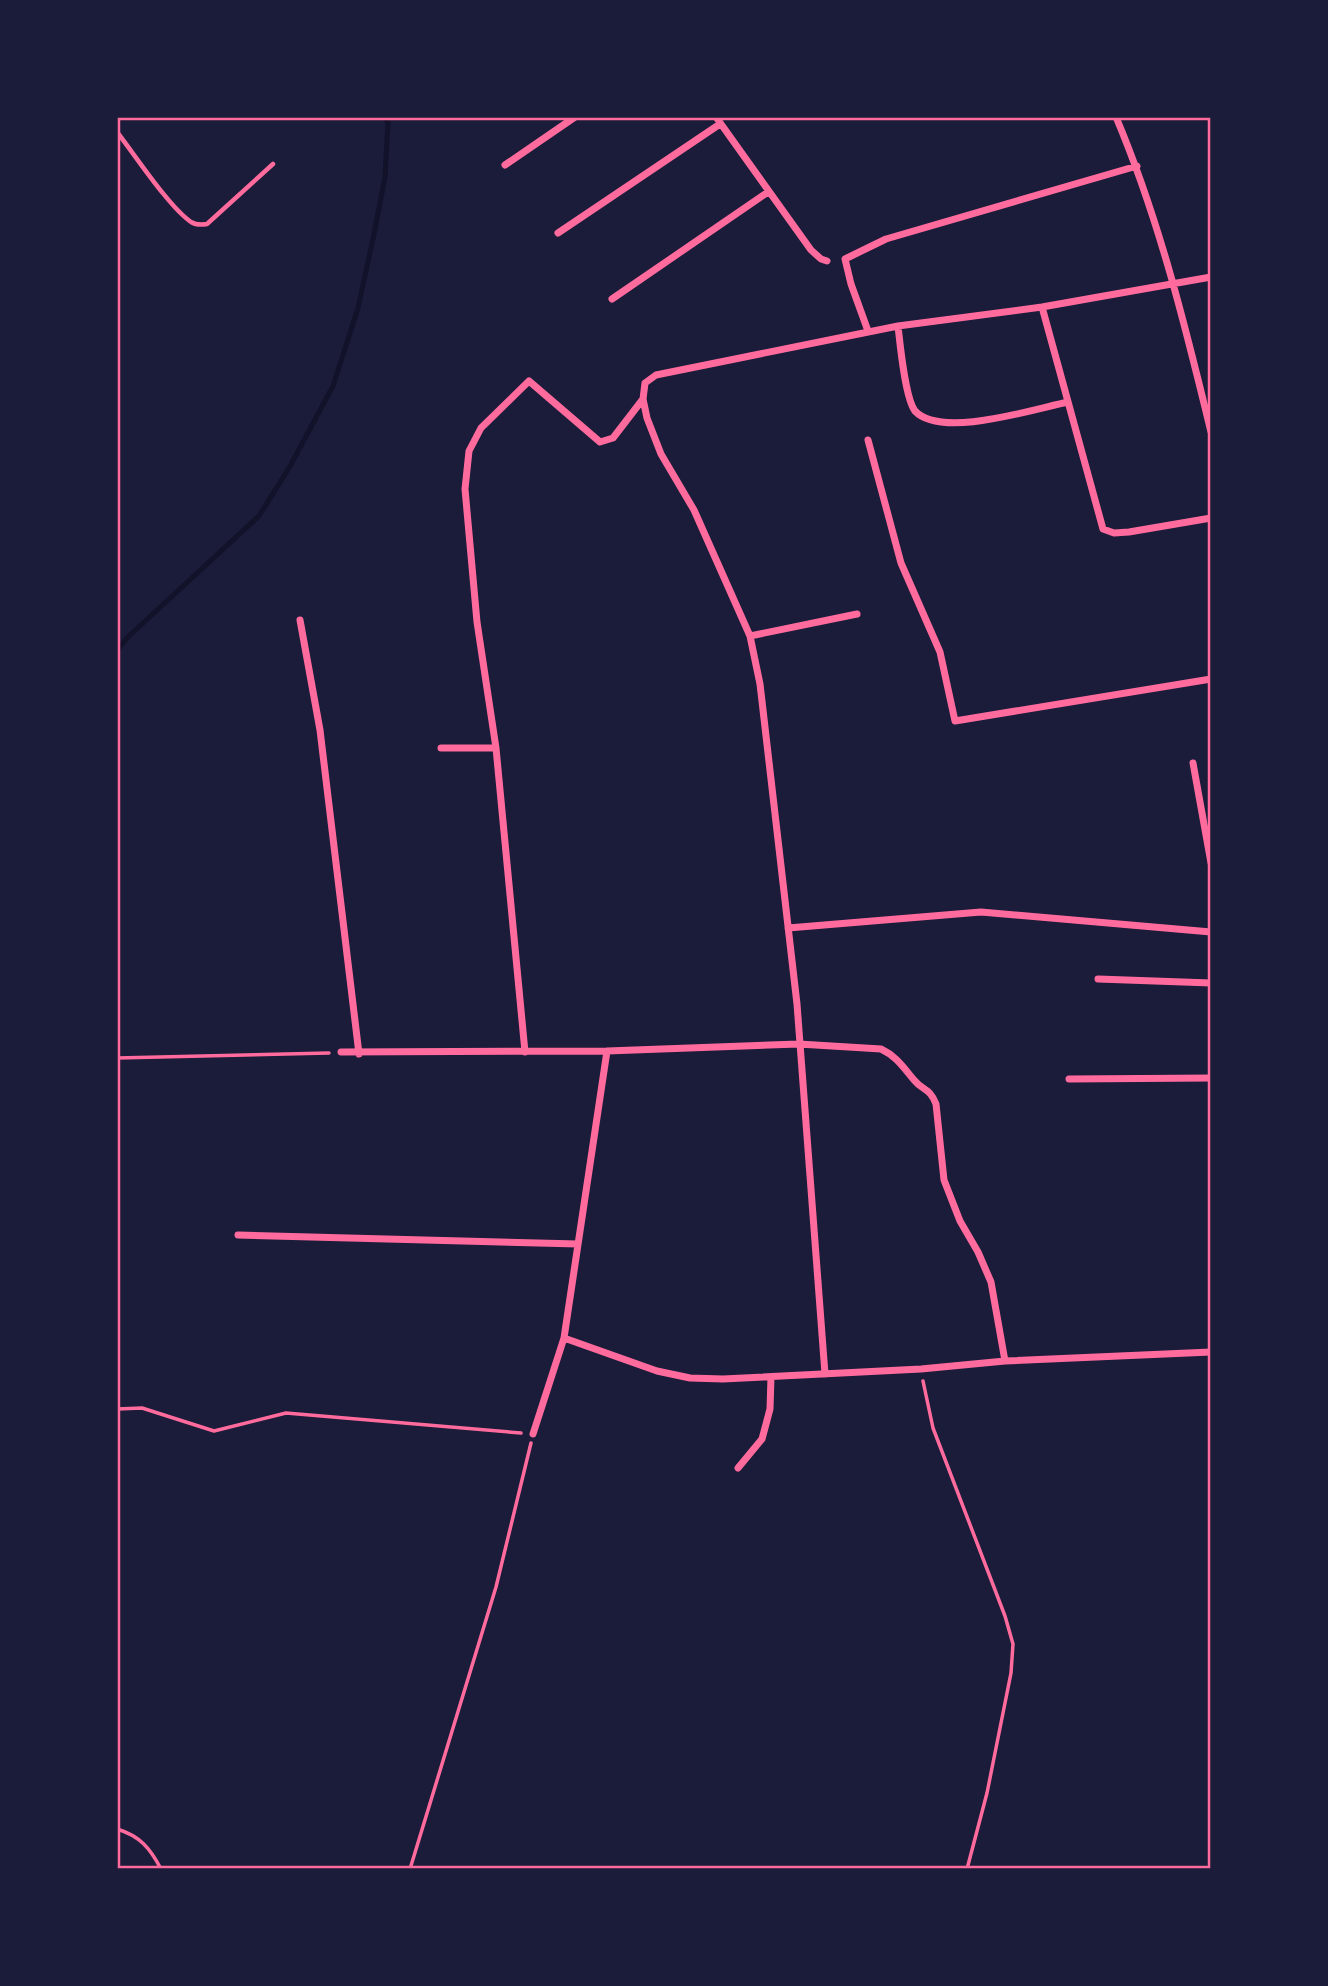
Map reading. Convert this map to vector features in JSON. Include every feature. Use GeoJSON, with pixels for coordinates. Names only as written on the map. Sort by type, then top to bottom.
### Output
{"type":"FeatureCollection","features":[{"type":"Feature","properties":{"kind":"street"},"geometry":{"type":"LineString","coordinates":[[505,165],[575,117]]}},
{"type":"Feature","properties":{"kind":"street"},"geometry":{"type":"LineString","coordinates":[[1116,117],[1137,166],[1175,284],[1211,432]]}},
{"type":"Feature","properties":{"kind":"street"},"geometry":{"type":"LineString","coordinates":[[558,233],[718,121],[811,250],[827,261]]}},
{"type":"Feature","properties":{"kind":"street"},"geometry":{"type":"LineString","coordinates":[[869,331],[851,284],[845,259],[886,239],[1137,166]]}},
{"type":"Feature","properties":{"kind":"street"},"geometry":{"type":"LineString","coordinates":[[612,299],[768,192]]}},
{"type":"Feature","properties":{"kind":"street"},"geometry":{"type":"LineString","coordinates":[[825,1374],[800,1044],[760,684],[750,636],[694,510],[661,454],[647,418],[643,399],[645,383],[656,375],[869,331],[1042,307],[1211,277]]}},
{"type":"Feature","properties":{"kind":"street"},"geometry":{"type":"LineString","coordinates":[[1042,307],[1103,529],[1114,533],[1129,532],[1211,518]]}},
{"type":"Feature","properties":{"kind":"street"},"geometry":{"type":"LineString","coordinates":[[898,326],[911,403],[916,411],[932,421],[964,423],[1068,402]]}},
{"type":"Feature","properties":{"kind":"street"},"geometry":{"type":"LineString","coordinates":[[525,1052],[496,748],[477,622],[466,489],[469,451],[481,428],[529,381],[600,442],[613,438],[643,399]]}},
{"type":"Feature","properties":{"kind":"street"},"geometry":{"type":"LineString","coordinates":[[868,440],[901,563],[940,652],[955,721],[1211,679]]}},
{"type":"Feature","properties":{"kind":"street"},"geometry":{"type":"LineString","coordinates":[[750,636],[857,614]]}},
{"type":"Feature","properties":{"kind":"street"},"geometry":{"type":"LineString","coordinates":[[300,620],[322,743],[359,1054]]}},
{"type":"Feature","properties":{"kind":"street"},"geometry":{"type":"LineString","coordinates":[[441,748],[496,748]]}},
{"type":"Feature","properties":{"kind":"street"},"geometry":{"type":"LineString","coordinates":[[1193,763],[1211,863]]}},
{"type":"Feature","properties":{"kind":"street"},"geometry":{"type":"LineString","coordinates":[[788,928],[981,912],[1211,932]]}},
{"type":"Feature","properties":{"kind":"street"},"geometry":{"type":"LineString","coordinates":[[1098,979],[1211,983]]}},
{"type":"Feature","properties":{"kind":"street"},"geometry":{"type":"LineString","coordinates":[[341,1052],[607,1051],[800,1044],[881,1049],[898,1060],[916,1082],[929,1090],[936,1104],[944,1180],[960,1221],[991,1282],[1005,1361]]}},
{"type":"Feature","properties":{"kind":"street"},"geometry":{"type":"LineString","coordinates":[[533,1434],[564,1338],[607,1051]]}},
{"type":"Feature","properties":{"kind":"street"},"geometry":{"type":"LineString","coordinates":[[1069,1079],[1211,1079]]}},
{"type":"Feature","properties":{"kind":"street"},"geometry":{"type":"LineString","coordinates":[[238,1235],[578,1244]]}},
{"type":"Feature","properties":{"kind":"street"},"geometry":{"type":"LineString","coordinates":[[564,1338],[657,1371],[690,1378],[771,1377],[921,1369],[1005,1361],[1211,1352]]}},
{"type":"Feature","properties":{"kind":"street"},"geometry":{"type":"LineString","coordinates":[[738,1468],[762,1439],[770,1409],[771,1377]]}},
{"type":"Feature","properties":{"kind":"lane"},"geometry":{"type":"LineString","coordinates":[[117,132],[180,212],[198,225],[207,224],[273,164]]}},
{"type":"Feature","properties":{"kind":"path"},"geometry":{"type":"LineString","coordinates":[[117,1058],[341,1052]]}},
{"type":"Feature","properties":{"kind":"path"},"geometry":{"type":"LineString","coordinates":[[921,1369],[933,1428],[1005,1616],[1013,1644],[1011,1673],[967,1869]]}},
{"type":"Feature","properties":{"kind":"path"},"geometry":{"type":"LineString","coordinates":[[117,1409],[142,1408],[215,1432],[286,1413],[533,1434],[496,1587],[410,1869]]}},
{"type":"Feature","properties":{"kind":"path"},"geometry":{"type":"LineString","coordinates":[[117,1829],[132,1834],[143,1842],[161,1869]]}},
{"type":"Feature","properties":{"kind":"waterway"},"geometry":{"type":"LineString","coordinates":[[117,650],[259,516],[289,468],[333,386],[358,308],[374,234],[385,177],[388,123],[385,117]]}}]}
